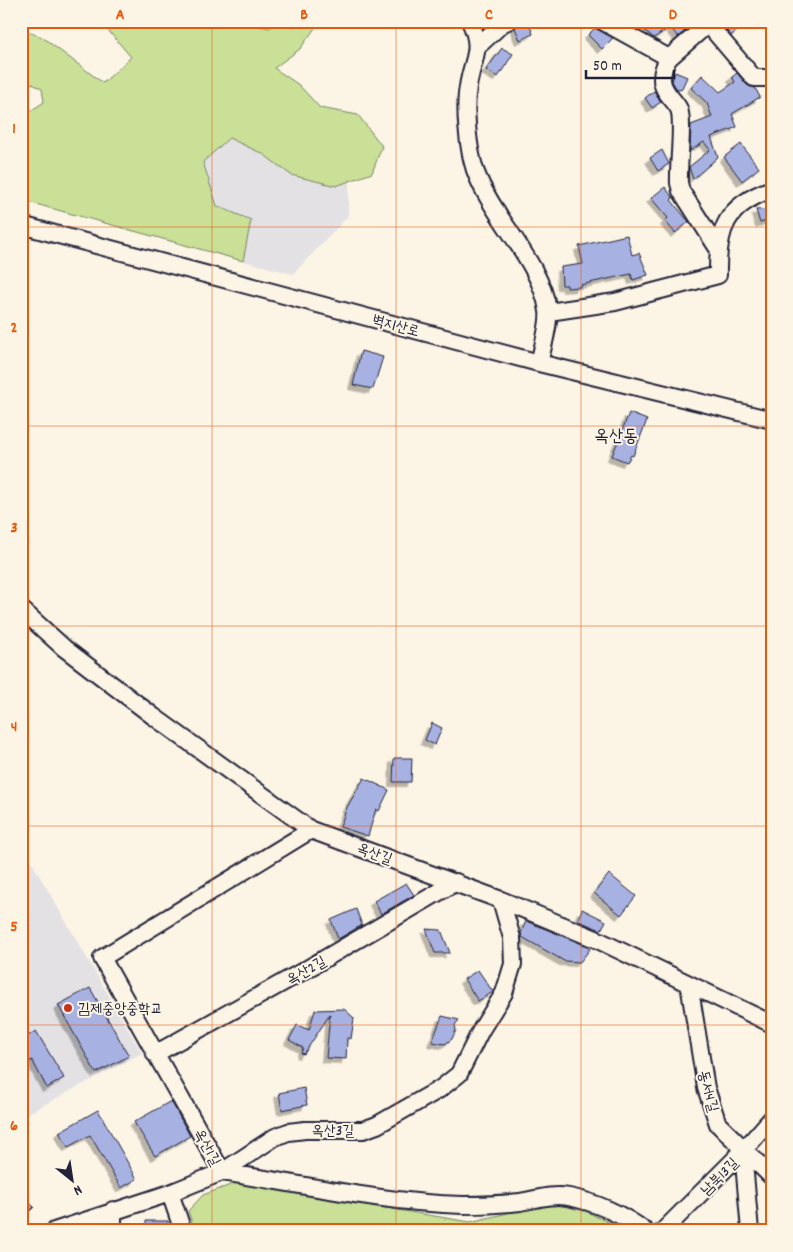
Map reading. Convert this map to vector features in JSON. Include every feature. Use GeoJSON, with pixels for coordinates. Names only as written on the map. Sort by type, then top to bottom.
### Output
{"type":"FeatureCollection","features":[{"type":"Feature","properties":{"kind":"street"},"geometry":{"type":"LineString","coordinates":[[470,21],[478,46],[467,88],[468,134],[475,170],[498,216],[534,271],[549,312],[539,363]]}},
{"type":"Feature","properties":{"kind":"street"},"geometry":{"type":"LineString","coordinates":[[478,46],[503,23],[508,21]]}},
{"type":"Feature","properties":{"kind":"street"},"geometry":{"type":"LineString","coordinates":[[602,21],[669,58]]}},
{"type":"Feature","properties":{"kind":"street"},"geometry":{"type":"LineString","coordinates":[[718,247],[682,191],[679,183],[681,126],[678,109],[671,101],[662,80],[664,66],[669,58],[708,24],[754,78],[772,78]]}},
{"type":"Feature","properties":{"kind":"street"},"geometry":{"type":"LineString","coordinates":[[549,312],[615,302],[718,275],[718,247],[733,210],[760,193],[772,189]]}},
{"type":"Feature","properties":{"kind":"street","name":"벽지산로"},"geometry":{"type":"LineString","coordinates":[[21,225],[539,363],[772,420]]}},
{"type":"Feature","properties":{"kind":"street","name":"옥산길"},"geometry":{"type":"LineString","coordinates":[[21,609],[64,648],[153,716],[312,830],[456,882],[598,940],[772,1024]]}},
{"type":"Feature","properties":{"kind":"street","name":"옥산1길"},"geometry":{"type":"LineString","coordinates":[[312,830],[102,958],[222,1172],[400,1199],[463,1205],[508,1204],[551,1195],[569,1197],[588,1202],[630,1220],[645,1231]]}},
{"type":"Feature","properties":{"kind":"street","name":"옥산2길"},"geometry":{"type":"LineString","coordinates":[[155,1054],[308,969],[456,882]]}},
{"type":"Feature","properties":{"kind":"street","name":"옥산3길"},"geometry":{"type":"LineString","coordinates":[[54,1231],[170,1192],[222,1172],[275,1137],[288,1132],[304,1130],[363,1130],[377,1125],[411,1107],[459,1074],[481,1030],[504,993],[513,964],[512,938],[501,900]]}},
{"type":"Feature","properties":{"kind":"street","name":"동서4길"},"geometry":{"type":"LineString","coordinates":[[689,984],[706,1088],[718,1124],[772,1177]]}},
{"type":"Feature","properties":{"kind":"street","name":"남북13길"},"geometry":{"type":"LineString","coordinates":[[663,1231],[744,1151],[772,1118]]}},
{"type":"Feature","properties":{"kind":"street"},"geometry":{"type":"LineString","coordinates":[[744,1151],[750,1231]]}},
{"type":"Feature","properties":{"kind":"street"},"geometry":{"type":"LineString","coordinates":[[170,1192],[184,1231]]}},
{"type":"Feature","properties":{"kind":"street"},"geometry":{"type":"LineString","coordinates":[[113,1210],[113,1231]]}},
{"type":"Feature","properties":{"kind":"shaded area"},"geometry":{"type":"Polygon","coordinates":[[[230,138],[263,154],[291,175],[336,186],[349,181],[348,216],[293,274],[243,261],[251,220],[217,206],[203,161],[230,138]]]}},
{"type":"Feature","properties":{"kind":"shaded area","name":"김제중앙중학교"},"geometry":{"type":"Polygon","coordinates":[[[28,856],[142,1053],[21,1117],[21,861],[28,856]]]}},
{"type":"Feature","properties":{"kind":"green space"},"geometry":{"type":"Polygon","coordinates":[[[100,21],[240,21],[269,28],[279,21],[309,21],[315,28],[300,49],[274,68],[299,85],[320,108],[358,115],[382,146],[372,173],[336,186],[291,175],[263,154],[229,138],[203,162],[217,206],[251,220],[243,261],[21,200],[21,117],[44,102],[42,89],[21,78],[21,29],[42,37],[103,83],[131,57],[100,21]]]}},
{"type":"Feature","properties":{"kind":"green space"},"geometry":{"type":"Polygon","coordinates":[[[236,1183],[470,1222],[550,1203],[585,1211],[627,1231],[195,1231],[188,1211],[203,1195],[236,1183]]]}},
{"type":"Feature","properties":{"kind":"building"},"geometry":{"type":"Polygon","coordinates":[[[528,21],[533,34],[520,40],[515,28],[518,22],[528,21]]]}},
{"type":"Feature","properties":{"kind":"building"},"geometry":{"type":"Polygon","coordinates":[[[656,21],[696,21],[678,37],[670,27],[654,38],[644,30],[656,21]]]}},
{"type":"Feature","properties":{"kind":"building"},"geometry":{"type":"Polygon","coordinates":[[[719,21],[747,21],[731,36],[719,21]]]}},
{"type":"Feature","properties":{"kind":"building"},"geometry":{"type":"Polygon","coordinates":[[[595,28],[613,38],[602,49],[588,35],[595,28]]]}},
{"type":"Feature","properties":{"kind":"building"},"geometry":{"type":"Polygon","coordinates":[[[502,48],[513,54],[498,77],[486,70],[502,48]]]}},
{"type":"Feature","properties":{"kind":"building"},"geometry":{"type":"Polygon","coordinates":[[[675,72],[687,77],[681,90],[676,88],[672,81],[675,72]]]}},
{"type":"Feature","properties":{"kind":"building"},"geometry":{"type":"Polygon","coordinates":[[[737,73],[747,85],[755,88],[760,97],[732,114],[737,127],[711,137],[718,157],[693,179],[689,167],[710,150],[704,142],[690,151],[691,125],[712,117],[707,103],[691,88],[702,75],[720,92],[735,82],[732,77],[737,73]]]}},
{"type":"Feature","properties":{"kind":"building"},"geometry":{"type":"Polygon","coordinates":[[[654,91],[661,102],[652,108],[645,98],[654,91]]]}},
{"type":"Feature","properties":{"kind":"building"},"geometry":{"type":"Polygon","coordinates":[[[741,144],[759,168],[742,181],[724,157],[741,144]]]}},
{"type":"Feature","properties":{"kind":"building"},"geometry":{"type":"Polygon","coordinates":[[[662,150],[669,164],[658,171],[650,158],[662,150]]]}},
{"type":"Feature","properties":{"kind":"building"},"geometry":{"type":"Polygon","coordinates":[[[665,187],[673,198],[671,200],[689,222],[675,233],[665,221],[668,218],[651,198],[665,187]]]}},
{"type":"Feature","properties":{"kind":"building"},"geometry":{"type":"Polygon","coordinates":[[[772,209],[772,219],[760,223],[756,210],[772,209]]]}},
{"type":"Feature","properties":{"kind":"building"},"geometry":{"type":"Polygon","coordinates":[[[627,235],[632,255],[639,253],[648,275],[633,280],[631,274],[580,285],[580,287],[567,288],[567,285],[562,285],[561,267],[583,264],[579,246],[627,235]]]}},
{"type":"Feature","properties":{"kind":"building"},"geometry":{"type":"Polygon","coordinates":[[[361,351],[383,357],[373,389],[353,385],[361,351]]]}},
{"type":"Feature","properties":{"kind":"building"},"geometry":{"type":"Polygon","coordinates":[[[629,413],[647,420],[633,456],[631,455],[627,462],[612,456],[629,413]]]}},
{"type":"Feature","properties":{"kind":"building"},"geometry":{"type":"Polygon","coordinates":[[[432,723],[442,728],[435,745],[425,740],[432,723]]]}},
{"type":"Feature","properties":{"kind":"building"},"geometry":{"type":"Polygon","coordinates":[[[394,758],[412,758],[411,782],[393,782],[394,758]]]}},
{"type":"Feature","properties":{"kind":"building"},"geometry":{"type":"Polygon","coordinates":[[[364,778],[389,790],[379,811],[376,809],[368,836],[340,827],[347,807],[364,778]]]}},
{"type":"Feature","properties":{"kind":"building"},"geometry":{"type":"Polygon","coordinates":[[[609,874],[636,896],[621,915],[594,893],[609,874]]]}},
{"type":"Feature","properties":{"kind":"building"},"geometry":{"type":"Polygon","coordinates":[[[406,883],[414,895],[381,914],[374,901],[406,883]]]}},
{"type":"Feature","properties":{"kind":"building"},"geometry":{"type":"Polygon","coordinates":[[[356,909],[362,925],[338,939],[331,920],[356,909]]]}},
{"type":"Feature","properties":{"kind":"building"},"geometry":{"type":"Polygon","coordinates":[[[582,909],[606,921],[601,930],[579,921],[582,909]]]}},
{"type":"Feature","properties":{"kind":"building"},"geometry":{"type":"Polygon","coordinates":[[[526,921],[590,949],[580,962],[564,961],[522,937],[521,933],[526,921]]]}},
{"type":"Feature","properties":{"kind":"building"},"geometry":{"type":"Polygon","coordinates":[[[426,929],[441,930],[450,953],[435,953],[426,929]]]}},
{"type":"Feature","properties":{"kind":"building"},"geometry":{"type":"Polygon","coordinates":[[[478,970],[493,992],[478,1001],[464,979],[478,970]]]}},
{"type":"Feature","properties":{"kind":"building"},"geometry":{"type":"Polygon","coordinates":[[[90,988],[129,1056],[96,1073],[58,1005],[90,988]]]}},
{"type":"Feature","properties":{"kind":"building"},"geometry":{"type":"Polygon","coordinates":[[[344,1009],[354,1018],[351,1039],[347,1038],[346,1059],[326,1058],[330,1014],[304,1054],[301,1053],[303,1048],[289,1040],[297,1025],[309,1030],[315,1010],[344,1009]]]}},
{"type":"Feature","properties":{"kind":"building"},"geometry":{"type":"Polygon","coordinates":[[[442,1016],[459,1020],[455,1025],[456,1030],[452,1039],[445,1044],[432,1042],[442,1016]]]}},
{"type":"Feature","properties":{"kind":"building"},"geometry":{"type":"Polygon","coordinates":[[[36,1031],[64,1078],[47,1088],[32,1060],[21,1067],[21,1040],[36,1031]]]}},
{"type":"Feature","properties":{"kind":"building"},"geometry":{"type":"Polygon","coordinates":[[[304,1088],[307,1105],[282,1110],[279,1093],[304,1088]]]}},
{"type":"Feature","properties":{"kind":"building"},"geometry":{"type":"Polygon","coordinates":[[[171,1101],[190,1136],[155,1156],[134,1122],[171,1101]]]}},
{"type":"Feature","properties":{"kind":"building"},"geometry":{"type":"Polygon","coordinates":[[[98,1110],[137,1179],[121,1188],[90,1135],[68,1147],[59,1132],[98,1110]]]}},
{"type":"Feature","properties":{"kind":"building"},"geometry":{"type":"Polygon","coordinates":[[[21,1195],[34,1207],[21,1219],[21,1195]]]}},
{"type":"Feature","properties":{"kind":"building"},"geometry":{"type":"Polygon","coordinates":[[[146,1221],[168,1221],[168,1231],[146,1231],[146,1221]]]}},
{"type":"Feature","properties":{"kind":"place","name":"김제중앙중학교"},"geometry":{"type":"Point","coordinates":[68,1008]}},
{"type":"Feature","properties":{"kind":"district","name":"옥산동"},"geometry":{"type":"Point","coordinates":[616,435]}}]}
